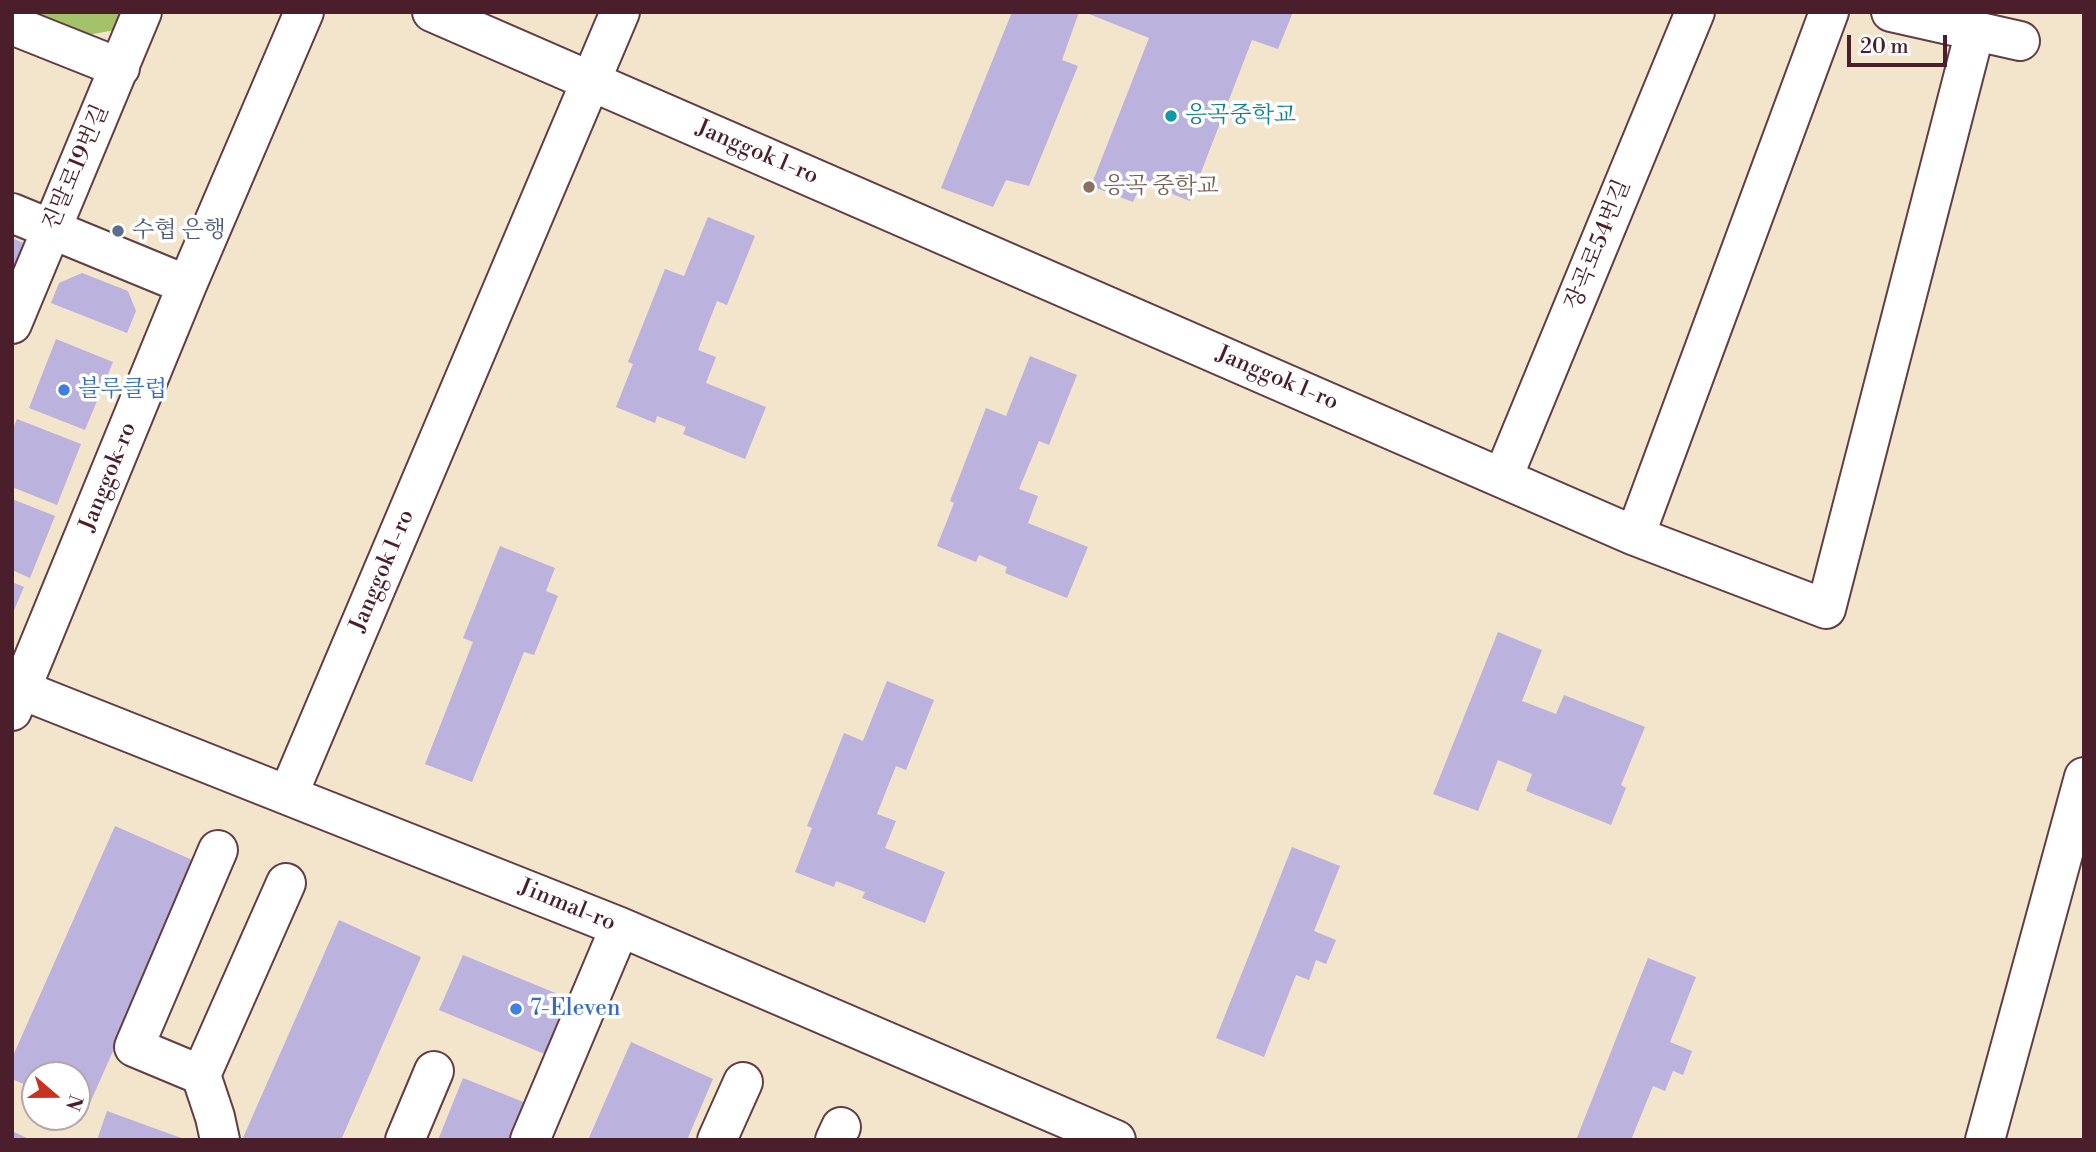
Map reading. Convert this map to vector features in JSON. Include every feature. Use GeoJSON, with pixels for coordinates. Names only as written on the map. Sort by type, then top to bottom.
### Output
{"type":"FeatureCollection","features":[{"type":"Feature","properties":{"kind":"street","name":"진말로19번길"},"geometry":{"type":"LineString","coordinates":[[12,324],[142,12]]}},
{"type":"Feature","properties":{"kind":"street","name":"Janggok-ro"},"geometry":{"type":"LineString","coordinates":[[15,695],[304,12]]}},
{"type":"Feature","properties":{"kind":"street"},"geometry":{"type":"LineString","coordinates":[[432,12],[589,81],[620,12]]}},
{"type":"Feature","properties":{"kind":"street","name":"장곡로54번길"},"geometry":{"type":"LineString","coordinates":[[1503,477],[1695,12]]}},
{"type":"Feature","properties":{"kind":"street"},"geometry":{"type":"LineString","coordinates":[[1635,536],[1829,12]]}},
{"type":"Feature","properties":{"kind":"street"},"geometry":{"type":"LineString","coordinates":[[1891,12],[2020,41]]}},
{"type":"Feature","properties":{"kind":"street"},"geometry":{"type":"LineString","coordinates":[[12,25],[120,68]]}},
{"type":"Feature","properties":{"kind":"street","name":"Janggok 1-ro"},"geometry":{"type":"LineString","coordinates":[[288,795],[589,81],[1635,536],[1826,609],[1975,31]]}},
{"type":"Feature","properties":{"kind":"street"},"geometry":{"type":"LineString","coordinates":[[12,213],[187,285]]}},
{"type":"Feature","properties":{"kind":"street","name":"Jinmal-ro"},"geometry":{"type":"LineString","coordinates":[[15,695],[288,795],[620,927],[1116,1140]]}},
{"type":"Feature","properties":{"kind":"street"},"geometry":{"type":"LineString","coordinates":[[1985,1140],[2084,777]]}},
{"type":"Feature","properties":{"kind":"street"},"geometry":{"type":"LineString","coordinates":[[201,1075],[134,1047],[218,850]]}},
{"type":"Feature","properties":{"kind":"street"},"geometry":{"type":"LineString","coordinates":[[220,1140],[201,1075],[286,883]]}},
{"type":"Feature","properties":{"kind":"street"},"geometry":{"type":"LineString","coordinates":[[530,1140],[620,927]]}},
{"type":"Feature","properties":{"kind":"street"},"geometry":{"type":"LineString","coordinates":[[405,1140],[434,1072]]}},
{"type":"Feature","properties":{"kind":"street"},"geometry":{"type":"LineString","coordinates":[[717,1140],[743,1082]]}},
{"type":"Feature","properties":{"kind":"green space"},"geometry":{"type":"Polygon","coordinates":[[[26,12],[122,12],[115,30],[82,36],[26,12]]]}},
{"type":"Feature","properties":{"kind":"building"},"geometry":{"type":"Polygon","coordinates":[[[1012,12],[1079,12],[1062,60],[1078,66],[1029,186],[1006,180],[993,207],[941,188],[1012,12]]]}},
{"type":"Feature","properties":{"kind":"building","name":"응곡중학교"},"geometry":{"type":"Polygon","coordinates":[[[1084,12],[1293,12],[1278,49],[1252,40],[1190,201],[1142,182],[1133,202],[1091,186],[1149,38],[1084,12]]]}},
{"type":"Feature","properties":{"kind":"building"},"geometry":{"type":"Polygon","coordinates":[[[708,217],[755,236],[727,305],[717,301],[698,350],[716,357],[706,383],[766,407],[745,459],[683,434],[686,427],[657,416],[655,423],[616,407],[633,364],[628,362],[665,269],[684,276],[708,217]]]}},
{"type":"Feature","properties":{"kind":"building"},"geometry":{"type":"Polygon","coordinates":[[[12,238],[35,248],[12,297],[12,238]]]}},
{"type":"Feature","properties":{"kind":"building"},"geometry":{"type":"Polygon","coordinates":[[[82,273],[128,291],[136,311],[127,333],[51,303],[59,283],[82,273]]]}},
{"type":"Feature","properties":{"kind":"building"},"geometry":{"type":"Polygon","coordinates":[[[56,339],[113,362],[85,430],[29,408],[56,339]]]}},
{"type":"Feature","properties":{"kind":"building"},"geometry":{"type":"Polygon","coordinates":[[[1030,356],[1077,375],[1049,445],[1039,441],[1019,489],[1038,496],[1028,523],[1088,547],[1067,598],[1005,573],[1007,567],[979,555],[976,562],[937,546],[954,503],[950,501],[986,408],[1006,416],[1030,356]]]}},
{"type":"Feature","properties":{"kind":"building"},"geometry":{"type":"Polygon","coordinates":[[[17,419],[81,444],[57,505],[12,487],[12,431],[17,419]]]}},
{"type":"Feature","properties":{"kind":"building"},"geometry":{"type":"Polygon","coordinates":[[[12,499],[55,516],[30,578],[12,570],[12,499]]]}},
{"type":"Feature","properties":{"kind":"building"},"geometry":{"type":"Polygon","coordinates":[[[500,546],[555,568],[546,591],[558,596],[534,655],[524,652],[472,782],[425,764],[473,642],[463,638],[500,546]]]}},
{"type":"Feature","properties":{"kind":"building"},"geometry":{"type":"Polygon","coordinates":[[[12,582],[24,587],[12,615],[12,582]]]}},
{"type":"Feature","properties":{"kind":"building"},"geometry":{"type":"Polygon","coordinates":[[[1498,632],[1542,650],[1522,701],[1556,714],[1564,695],[1645,727],[1621,785],[1626,788],[1611,825],[1526,791],[1532,774],[1498,760],[1478,811],[1433,794],[1498,632]]]}},
{"type":"Feature","properties":{"kind":"building"},"geometry":{"type":"Polygon","coordinates":[[[887,681],[934,700],[906,770],[896,766],[877,814],[896,821],[885,848],[945,872],[925,923],[862,898],[865,892],[836,881],[834,887],[795,872],[812,828],[807,826],[844,733],[863,741],[887,681]]]}},
{"type":"Feature","properties":{"kind":"building"},"geometry":{"type":"Polygon","coordinates":[[[115,826],[197,862],[91,1101],[91,1061],[21,1061],[21,1083],[12,1079],[12,1058],[115,826]]]}},
{"type":"Feature","properties":{"kind":"building"},"geometry":{"type":"Polygon","coordinates":[[[1292,847],[1340,866],[1314,931],[1336,940],[1326,964],[1316,960],[1309,980],[1296,975],[1264,1057],[1216,1038],[1292,847]]]}},
{"type":"Feature","properties":{"kind":"building"},"geometry":{"type":"Polygon","coordinates":[[[339,920],[421,957],[341,1140],[242,1140],[339,920]]]}},
{"type":"Feature","properties":{"kind":"building"},"geometry":{"type":"Polygon","coordinates":[[[463,955],[570,999],[547,1055],[439,1010],[463,955]]]}},
{"type":"Feature","properties":{"kind":"building"},"geometry":{"type":"Polygon","coordinates":[[[1648,958],[1696,977],[1670,1042],[1692,1051],[1683,1075],[1673,1071],[1665,1091],[1653,1086],[1631,1140],[1576,1140],[1648,958]]]}},
{"type":"Feature","properties":{"kind":"building"},"geometry":{"type":"Polygon","coordinates":[[[631,1042],[713,1079],[687,1140],[588,1140],[631,1042]]]}},
{"type":"Feature","properties":{"kind":"building"},"geometry":{"type":"Polygon","coordinates":[[[463,1078],[526,1103],[511,1140],[438,1140],[463,1078]]]}},
{"type":"Feature","properties":{"kind":"building"},"geometry":{"type":"Polygon","coordinates":[[[107,1111],[184,1139],[184,1140],[97,1140],[107,1111]]]}},
{"type":"Feature","properties":{"kind":"building"},"geometry":{"type":"Polygon","coordinates":[[[12,1131],[31,1140],[12,1140],[12,1131]]]}},
{"type":"Feature","properties":{"kind":"place","name":"응곡중학교"},"geometry":{"type":"Point","coordinates":[1171,116]}},
{"type":"Feature","properties":{"kind":"place","name":"응곡 중학교"},"geometry":{"type":"Point","coordinates":[1089,187]}},
{"type":"Feature","properties":{"kind":"place","name":"수협 은행"},"geometry":{"type":"Point","coordinates":[118,231]}},
{"type":"Feature","properties":{"kind":"place","name":"블루클럽"},"geometry":{"type":"Point","coordinates":[64,390]}},
{"type":"Feature","properties":{"kind":"place","name":"7-Eleven"},"geometry":{"type":"Point","coordinates":[516,1009]}}]}
